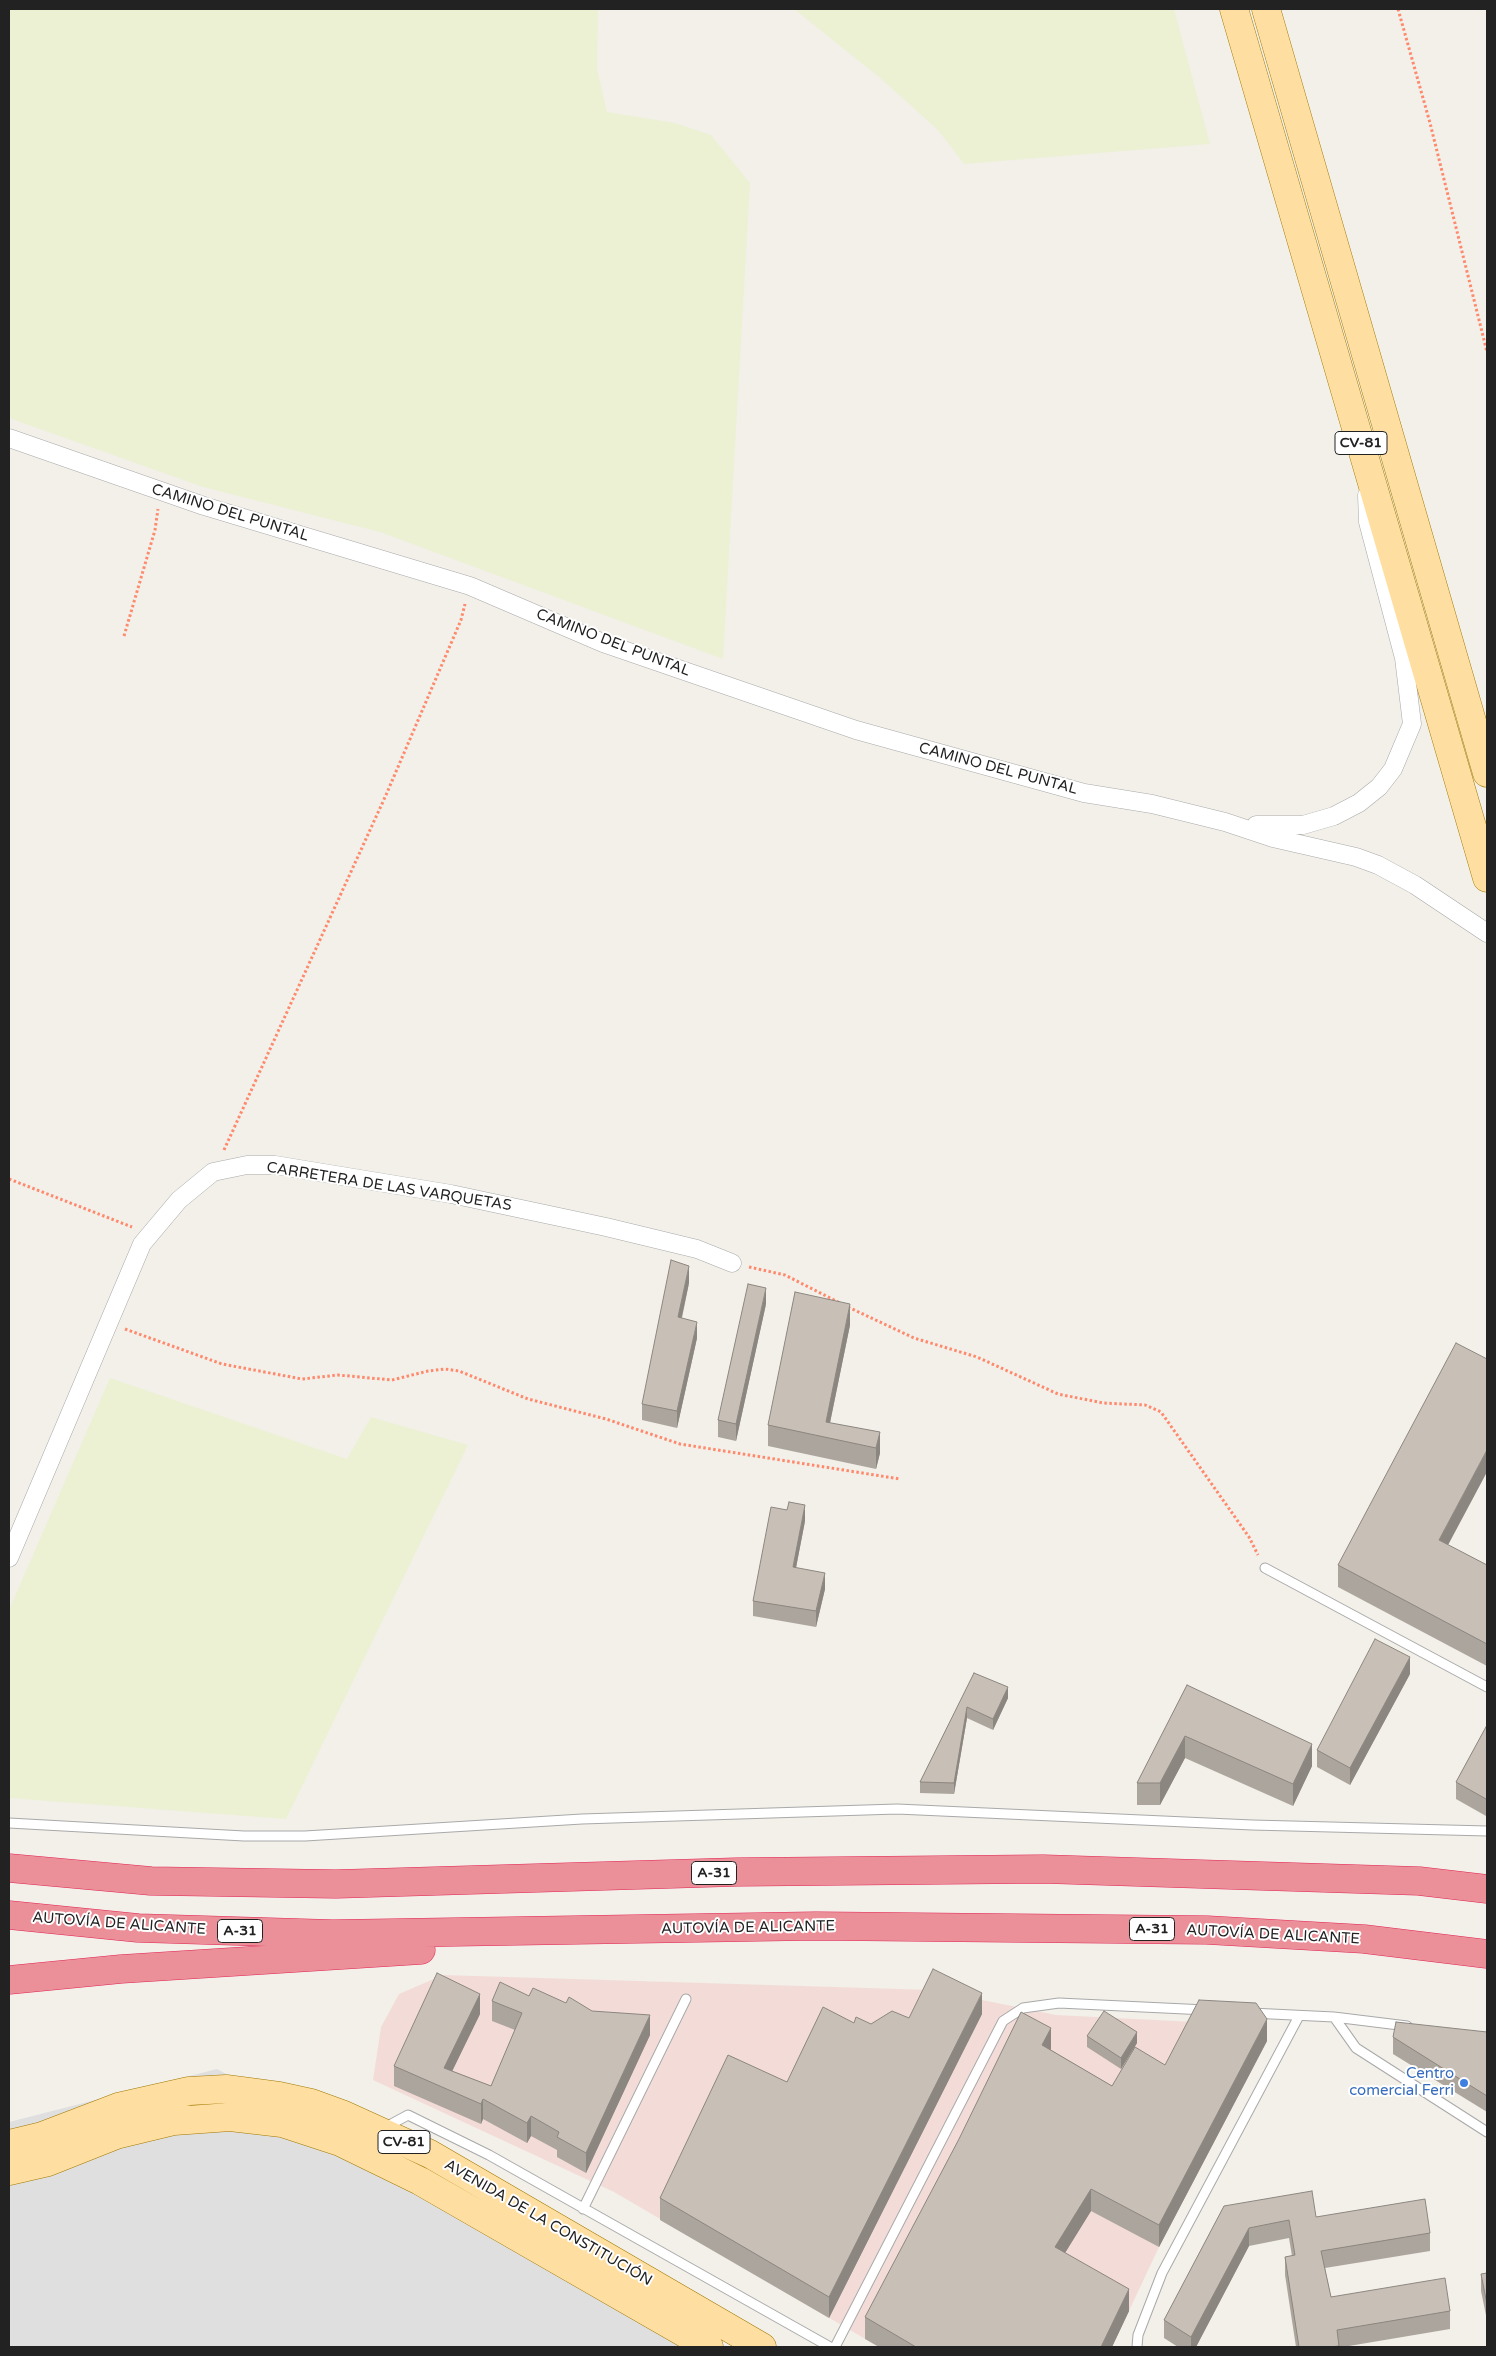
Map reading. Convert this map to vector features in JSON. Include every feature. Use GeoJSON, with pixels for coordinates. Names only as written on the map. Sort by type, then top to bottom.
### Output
{"type":"FeatureCollection","features":[{"type":"Feature","properties":{"kind":"highway","name":"A-31"},"geometry":{"type":"LineString","coordinates":[[9,1868],[151,1881],[336,1884],[736,1872],[1043,1869],[1420,1881],[1487,1889]]}},
{"type":"Feature","properties":{"kind":"highway","name":"AUTOVÍA DE ALICANTE"},"geometry":{"type":"LineString","coordinates":[[9,1915],[138,1928],[333,1934],[472,1934],[816,1926],[1208,1930],[1364,1939],[1487,1954]]}},
{"type":"Feature","properties":{"kind":"highway"},"geometry":{"type":"LineString","coordinates":[[9,1980],[121,1969],[415,1952],[472,1934]]}},
{"type":"Feature","properties":{"kind":"main road","name":"CV-81"},"geometry":{"type":"LineString","coordinates":[[1234,9],[1487,878]]}},
{"type":"Feature","properties":{"kind":"main road","name":"CV-81"},"geometry":{"type":"LineString","coordinates":[[1266,9],[1487,772]]}},
{"type":"Feature","properties":{"kind":"main road","name":"AVENIDA DE LA CONSTITUCIÓN"},"geometry":{"type":"LineString","coordinates":[[9,2144],[42,2136],[118,2107],[151,2098],[189,2091],[226,2089],[279,2096],[311,2103],[430,2154],[762,2347]]}},
{"type":"Feature","properties":{"kind":"main road","name":"AVENIDA DE LA CONSTITUCIÓN"},"geometry":{"type":"LineString","coordinates":[[9,2171],[48,2162],[116,2135],[174,2121],[230,2117],[282,2123],[340,2142],[420,2181],[709,2347]]}},
{"type":"Feature","properties":{"kind":"street","name":"CAMINO DEL PUNTAL"},"geometry":{"type":"LineString","coordinates":[[9,438],[162,492],[470,586],[603,643],[856,730],[1084,793],[1152,804],[1226,822],[1273,838],[1333,850],[1378,865],[1415,885],[1487,933]]}},
{"type":"Feature","properties":{"kind":"street","name":"CAMINO DEL PUNTAL"},"geometry":{"type":"LineString","coordinates":[[1226,822],[1276,827],[1303,825],[1334,816],[1359,803],[1379,787],[1393,769],[1404,747],[1412,724],[1404,658],[1368,522],[1365,460]]}},
{"type":"Feature","properties":{"kind":"street","name":"CARRETERA DE LAS VARQUETAS"},"geometry":{"type":"LineString","coordinates":[[9,1558],[142,1244],[179,1200],[213,1172],[247,1164],[275,1165],[451,1194],[615,1229],[697,1249],[732,1263]]}},
{"type":"Feature","properties":{"kind":"lane"},"geometry":{"type":"LineString","coordinates":[[1266,1568],[1487,1687]]}},
{"type":"Feature","properties":{"kind":"lane"},"geometry":{"type":"LineString","coordinates":[[9,1823],[244,1836],[305,1836],[582,1819],[896,1809],[1252,1825],[1487,1831]]}},
{"type":"Feature","properties":{"kind":"lane"},"geometry":{"type":"LineString","coordinates":[[583,2208],[686,1999]]}},
{"type":"Feature","properties":{"kind":"lane"},"geometry":{"type":"LineString","coordinates":[[835,2347],[1003,2021],[1023,2008],[1059,2003],[1219,2011]]}},
{"type":"Feature","properties":{"kind":"lane"},"geometry":{"type":"LineString","coordinates":[[1239,2012],[1334,2017],[1420,2027]]}},
{"type":"Feature","properties":{"kind":"lane"},"geometry":{"type":"LineString","coordinates":[[1137,2347],[1138,2335],[1162,2273],[1299,2016]]}},
{"type":"Feature","properties":{"kind":"lane"},"geometry":{"type":"LineString","coordinates":[[1334,2017],[1356,2048],[1487,2132]]}},
{"type":"Feature","properties":{"kind":"lane"},"geometry":{"type":"LineString","coordinates":[[379,2131],[408,2114],[489,2155],[830,2347]]}},
{"type":"Feature","properties":{"kind":"path"},"geometry":{"type":"LineString","coordinates":[[1398,9],[1433,133],[1487,352]]}},
{"type":"Feature","properties":{"kind":"path"},"geometry":{"type":"LineString","coordinates":[[124,636],[155,530],[162,492]]}},
{"type":"Feature","properties":{"kind":"path"},"geometry":{"type":"LineString","coordinates":[[213,1172],[386,795],[461,620],[470,586]]}},
{"type":"Feature","properties":{"kind":"path"},"geometry":{"type":"LineString","coordinates":[[9,1179],[99,1212],[149,1234]]}},
{"type":"Feature","properties":{"kind":"path"},"geometry":{"type":"LineString","coordinates":[[732,1263],[785,1275],[914,1338],[978,1357],[1058,1394],[1103,1403],[1145,1405],[1161,1412],[1249,1538],[1266,1568]]}},
{"type":"Feature","properties":{"kind":"path"},"geometry":{"type":"LineString","coordinates":[[108,1323],[222,1364],[292,1378],[307,1379],[338,1375],[392,1380],[445,1369],[459,1372],[528,1399],[606,1419],[680,1444],[900,1479]]}},
{"type":"Feature","properties":{"kind":"shaded area"},"geometry":{"type":"Polygon","coordinates":[[[443,1975],[933,1990],[1056,2015],[1256,2025],[1267,2041],[1159,2247],[1112,2347],[879,2347],[614,2192],[373,2080],[381,2027],[399,1994],[443,1975]]]}},
{"type":"Feature","properties":{"kind":"shaded area"},"geometry":{"type":"Polygon","coordinates":[[[217,2069],[717,2347],[9,2347],[9,2122],[217,2069]]]}},
{"type":"Feature","properties":{"kind":"green space"},"geometry":{"type":"Polygon","coordinates":[[[9,9],[598,9],[597,69],[607,112],[675,123],[711,135],[750,183],[723,659],[380,532],[203,487],[9,418],[9,9]]]}},
{"type":"Feature","properties":{"kind":"green space"},"geometry":{"type":"Polygon","coordinates":[[[794,9],[1174,9],[1210,144],[964,164],[938,130],[879,77],[794,9]]]}},
{"type":"Feature","properties":{"kind":"green space"},"geometry":{"type":"Polygon","coordinates":[[[110,1378],[347,1459],[371,1417],[468,1445],[286,1819],[9,1798],[9,1610],[110,1378]]]}},
{"type":"Feature","properties":{"kind":"building"},"geometry":{"type":"Polygon","coordinates":[[[671,1260],[689,1266],[678,1317],[697,1322],[677,1411],[642,1404],[671,1260]]]}},
{"type":"Feature","properties":{"kind":"building"},"geometry":{"type":"Polygon","coordinates":[[[748,1284],[766,1288],[736,1424],[718,1420],[748,1284]]]}},
{"type":"Feature","properties":{"kind":"building"},"geometry":{"type":"Polygon","coordinates":[[[795,1292],[850,1304],[826,1422],[880,1432],[876,1448],[768,1425],[795,1292]]]}},
{"type":"Feature","properties":{"kind":"building"},"geometry":{"type":"Polygon","coordinates":[[[1456,1343],[1487,1359],[1487,1450],[1439,1540],[1487,1565],[1487,1644],[1338,1565],[1456,1343]]]}},
{"type":"Feature","properties":{"kind":"building"},"geometry":{"type":"Polygon","coordinates":[[[789,1502],[805,1505],[793,1567],[825,1573],[816,1611],[753,1601],[771,1507],[787,1510],[789,1502]]]}},
{"type":"Feature","properties":{"kind":"building"},"geometry":{"type":"Polygon","coordinates":[[[1375,1639],[1410,1657],[1350,1768],[1317,1750],[1375,1639]]]}},
{"type":"Feature","properties":{"kind":"building"},"geometry":{"type":"Polygon","coordinates":[[[974,1673],[1008,1687],[993,1719],[967,1707],[954,1783],[920,1782],[974,1673]]]}},
{"type":"Feature","properties":{"kind":"building"},"geometry":{"type":"Polygon","coordinates":[[[1187,1685],[1312,1744],[1293,1784],[1185,1736],[1160,1783],[1137,1783],[1187,1685]]]}},
{"type":"Feature","properties":{"kind":"building"},"geometry":{"type":"Polygon","coordinates":[[[1487,1725],[1487,1796],[1486,1799],[1456,1782],[1487,1725]]]}},
{"type":"Feature","properties":{"kind":"building"},"geometry":{"type":"Polygon","coordinates":[[[933,1969],[982,1993],[829,2297],[660,2198],[728,2055],[787,2082],[823,2007],[854,2023],[856,2017],[871,2024],[892,2011],[909,2018],[933,1969]]]}},
{"type":"Feature","properties":{"kind":"building"},"geometry":{"type":"Polygon","coordinates":[[[437,1973],[480,1994],[444,2068],[491,2086],[522,2013],[492,2001],[500,1982],[529,1996],[533,1988],[566,2003],[569,1997],[592,2011],[650,2015],[586,2153],[557,2137],[559,2132],[531,2116],[527,2123],[483,2099],[481,2104],[394,2066],[437,1973]]]}},
{"type":"Feature","properties":{"kind":"building"},"geometry":{"type":"Polygon","coordinates":[[[1199,2000],[1256,2003],[1267,2019],[1159,2225],[1091,2189],[1055,2247],[1129,2289],[1101,2347],[916,2347],[865,2317],[959,2139],[1021,2012],[1051,2028],[1042,2045],[1112,2086],[1135,2047],[1165,2065],[1199,2000]]]}},
{"type":"Feature","properties":{"kind":"building"},"geometry":{"type":"Polygon","coordinates":[[[1104,2011],[1137,2032],[1121,2058],[1087,2036],[1104,2011]]]}},
{"type":"Feature","properties":{"kind":"building"},"geometry":{"type":"Polygon","coordinates":[[[1396,2022],[1487,2032],[1487,2096],[1393,2037],[1396,2022]]]}},
{"type":"Feature","properties":{"kind":"building"},"geometry":{"type":"Polygon","coordinates":[[[1312,2191],[1316,2217],[1425,2199],[1430,2233],[1321,2251],[1331,2297],[1445,2278],[1450,2311],[1337,2330],[1339,2346],[1299,2347],[1285,2257],[1295,2255],[1289,2220],[1249,2228],[1191,2337],[1164,2320],[1224,2206],[1312,2191]]]}},
{"type":"Feature","properties":{"kind":"building"},"geometry":{"type":"Polygon","coordinates":[[[1487,2273],[1487,2304],[1481,2274],[1487,2273]]]}},
{"type":"Feature","properties":{"kind":"place","name":"Centro comercial Ferri"},"geometry":{"type":"Point","coordinates":[1464,2083]}}]}
